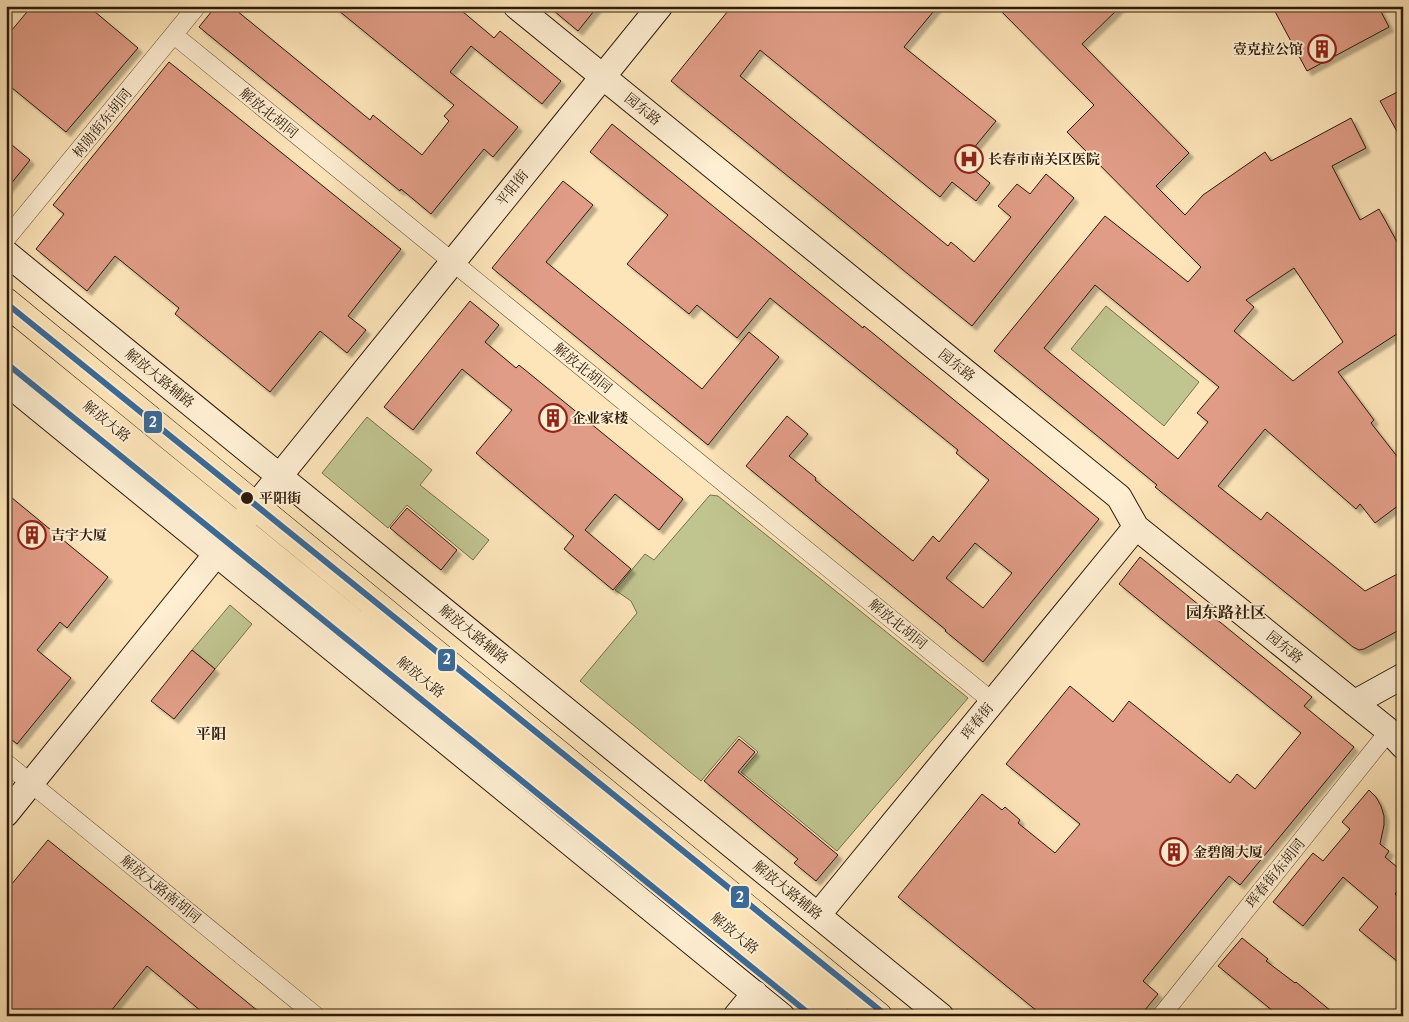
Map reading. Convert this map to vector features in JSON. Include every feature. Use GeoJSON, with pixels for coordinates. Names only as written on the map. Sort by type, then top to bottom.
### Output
{"type":"FeatureCollection","features":[{"type":"Feature","properties":{"kind":"main road","name":"解放大路"},"geometry":{"type":"LineString","coordinates":[[6,302],[878,1016]]}},
{"type":"Feature","properties":{"kind":"main road","name":"解放大路"},"geometry":{"type":"LineString","coordinates":[[6,339],[836,1016]]}},
{"type":"Feature","properties":{"kind":"street","name":"树勋街东胡同"},"geometry":{"type":"LineString","coordinates":[[6,239],[197,6]]}},
{"type":"Feature","properties":{"kind":"street","name":"园东路"},"geometry":{"type":"LineString","coordinates":[[516,6],[1119,496],[1136,527],[1396,739]]}},
{"type":"Feature","properties":{"kind":"street","name":"平阳街"},"geometry":{"type":"LineString","coordinates":[[6,814],[660,6]]}},
{"type":"Feature","properties":{"kind":"street","name":"解放北胡同"},"geometry":{"type":"LineString","coordinates":[[174,35],[993,702]]}},
{"type":"Feature","properties":{"kind":"street","name":"解放大路辅路"},"geometry":{"type":"LineString","coordinates":[[6,253],[941,1016]]}},
{"type":"Feature","properties":{"kind":"street"},"geometry":{"type":"LineString","coordinates":[[6,382],[782,1016]]}},
{"type":"Feature","properties":{"kind":"street","name":"珲春街"},"geometry":{"type":"LineString","coordinates":[[818,916],[1136,527]]}},
{"type":"Feature","properties":{"kind":"street"},"geometry":{"type":"LineString","coordinates":[[1354,703],[1403,676]]}},
{"type":"Feature","properties":{"kind":"street","name":"珲春街东胡同"},"geometry":{"type":"LineString","coordinates":[[1160,1016],[1396,739]]}},
{"type":"Feature","properties":{"kind":"street","name":"解放大路南胡同"},"geometry":{"type":"LineString","coordinates":[[6,763],[305,1012]]}},
{"type":"Feature","properties":{"kind":"street"},"geometry":{"type":"LineString","coordinates":[[736,1016],[754,993]]}},
{"type":"Feature","properties":{"kind":"green space"},"geometry":{"type":"Polygon","coordinates":[[[1106,306],[1199,382],[1164,426],[1071,349],[1106,306]]]}},
{"type":"Feature","properties":{"kind":"green space"},"geometry":{"type":"Polygon","coordinates":[[[367,417],[432,470],[420,485],[489,540],[473,560],[407,505],[388,528],[322,473],[367,417]]]}},
{"type":"Feature","properties":{"kind":"green space"},"geometry":{"type":"Polygon","coordinates":[[[710,495],[718,496],[968,698],[837,851],[741,772],[758,752],[739,736],[701,781],[580,681],[637,613],[631,601],[615,590],[645,554],[654,560],[710,495]]]}},
{"type":"Feature","properties":{"kind":"green space"},"geometry":{"type":"Polygon","coordinates":[[[230,605],[252,624],[215,669],[192,650],[230,605]]]}},
{"type":"Feature","properties":{"kind":"building"},"geometry":{"type":"Polygon","coordinates":[[[32,6],[88,6],[138,48],[66,132],[6,83],[6,37],[32,6]]]}},
{"type":"Feature","properties":{"kind":"building"},"geometry":{"type":"Polygon","coordinates":[[[216,6],[231,6],[370,120],[373,115],[422,155],[449,121],[444,116],[454,105],[333,6],[456,6],[494,38],[500,31],[561,81],[542,104],[471,46],[450,72],[518,127],[493,157],[484,149],[431,214],[401,189],[400,191],[199,27],[216,6]]]}},
{"type":"Feature","properties":{"kind":"building"},"geometry":{"type":"Polygon","coordinates":[[[548,6],[598,6],[578,31],[548,6]]]}},
{"type":"Feature","properties":{"kind":"building"},"geometry":{"type":"Polygon","coordinates":[[[732,6],[938,6],[904,47],[996,121],[963,161],[990,183],[976,201],[952,182],[940,197],[760,50],[740,76],[948,246],[951,242],[974,262],[1011,217],[998,206],[1017,184],[1030,194],[1046,174],[1074,198],[972,326],[671,81],[732,6]]]}},
{"type":"Feature","properties":{"kind":"building"},"geometry":{"type":"Polygon","coordinates":[[[996,6],[1121,6],[1082,44],[1189,153],[1156,186],[1185,215],[1203,195],[1265,152],[1271,161],[1351,118],[1366,148],[1332,166],[1360,220],[1379,209],[1403,253],[1403,330],[1338,372],[1374,420],[1371,423],[1403,464],[1403,502],[1375,523],[1360,504],[1356,509],[1265,429],[1218,486],[1261,520],[1267,512],[1365,591],[1403,571],[1403,628],[1364,649],[1359,650],[1353,647],[1155,487],[1157,485],[994,351],[1105,216],[1188,282],[1201,267],[1067,132],[1094,105],[996,6]],[[1294,268],[1246,300],[1254,307],[1234,331],[1293,381],[1343,342],[1294,268]],[[1095,285],[1044,348],[1178,459],[1208,422],[1197,413],[1219,387],[1095,285]]]}},
{"type":"Feature","properties":{"kind":"building","name":"壹克拉公馆"},"geometry":{"type":"Polygon","coordinates":[[[1272,6],[1378,6],[1389,27],[1307,71],[1272,6]]]}},
{"type":"Feature","properties":{"kind":"building"},"geometry":{"type":"Polygon","coordinates":[[[169,62],[401,249],[348,316],[366,330],[347,353],[320,331],[270,392],[175,314],[179,308],[115,256],[87,291],[36,249],[64,214],[53,205],[169,62]]]}},
{"type":"Feature","properties":{"kind":"building"},"geometry":{"type":"Polygon","coordinates":[[[1403,89],[1403,142],[1380,101],[1403,89]]]}},
{"type":"Feature","properties":{"kind":"building"},"geometry":{"type":"Polygon","coordinates":[[[612,124],[863,328],[864,326],[1099,519],[983,662],[746,466],[787,416],[808,434],[789,456],[816,478],[815,480],[913,561],[933,536],[939,542],[989,480],[956,453],[958,450],[770,298],[737,338],[697,305],[689,314],[627,264],[668,215],[590,152],[612,124]],[[975,543],[946,578],[983,608],[1012,573],[975,543]]]}},
{"type":"Feature","properties":{"kind":"building"},"geometry":{"type":"Polygon","coordinates":[[[6,140],[30,160],[6,190],[6,140]]]}},
{"type":"Feature","properties":{"kind":"building"},"geometry":{"type":"Polygon","coordinates":[[[563,181],[593,205],[546,262],[702,389],[749,332],[779,357],[708,445],[492,268],[563,181]]]}},
{"type":"Feature","properties":{"kind":"building","name":"企业家楼"},"geometry":{"type":"Polygon","coordinates":[[[470,301],[499,325],[485,342],[516,368],[519,365],[683,499],[659,530],[615,494],[585,530],[631,569],[613,590],[564,549],[574,536],[476,453],[512,410],[462,369],[413,430],[384,407],[470,301]]]}},
{"type":"Feature","properties":{"kind":"building"},"geometry":{"type":"Polygon","coordinates":[[[6,493],[108,577],[67,628],[60,622],[37,650],[71,678],[17,744],[6,735],[6,493]]]}},
{"type":"Feature","properties":{"kind":"building"},"geometry":{"type":"Polygon","coordinates":[[[407,508],[457,550],[441,570],[390,528],[407,508]]]}},
{"type":"Feature","properties":{"kind":"building","name":"金碧阁大厦"},"geometry":{"type":"Polygon","coordinates":[[[1140,557],[1312,697],[1304,706],[1354,747],[1240,885],[1229,876],[1143,981],[1158,994],[1140,1016],[1043,1016],[898,897],[982,794],[1002,810],[1005,807],[1020,820],[1018,823],[1055,853],[1080,824],[1006,764],[1070,686],[1113,722],[1129,701],[1230,783],[1237,774],[1255,789],[1301,733],[1119,584],[1140,557]]]}},
{"type":"Feature","properties":{"kind":"building"},"geometry":{"type":"Polygon","coordinates":[[[192,650],[215,669],[174,719],[151,701],[192,650]]]}},
{"type":"Feature","properties":{"kind":"building"},"geometry":{"type":"Polygon","coordinates":[[[739,739],[755,752],[738,772],[838,855],[816,881],[794,863],[798,859],[704,781],[739,739]]]}},
{"type":"Feature","properties":{"kind":"building"},"geometry":{"type":"Polygon","coordinates":[[[1369,790],[1376,797],[1384,816],[1380,844],[1389,851],[1385,857],[1403,872],[1403,885],[1395,894],[1403,900],[1403,966],[1359,930],[1378,907],[1343,877],[1303,926],[1273,902],[1313,853],[1323,861],[1350,829],[1342,822],[1369,790]]]}},
{"type":"Feature","properties":{"kind":"building"},"geometry":{"type":"Polygon","coordinates":[[[48,840],[264,1016],[207,1016],[147,966],[107,1016],[6,1016],[6,891],[48,840]]]}},
{"type":"Feature","properties":{"kind":"building"},"geometry":{"type":"Polygon","coordinates":[[[1242,938],[1268,959],[1266,961],[1296,982],[1337,1016],[1279,1016],[1218,966],[1242,938]]]}},
{"type":"Feature","properties":{"kind":"transit line","name":"2"},"geometry":{"type":"LineString","coordinates":[[6,303],[887,1016]]}},
{"type":"Feature","properties":{"kind":"transit line","name":"2"},"geometry":{"type":"LineString","coordinates":[[6,363],[812,1016]]}},
{"type":"Feature","properties":{"kind":"place","name":"壹克拉公馆"},"geometry":{"type":"Point","coordinates":[1322,49]}},
{"type":"Feature","properties":{"kind":"place","name":"长春市南关区医院"},"geometry":{"type":"Point","coordinates":[969,159]}},
{"type":"Feature","properties":{"kind":"place","name":"企业家楼"},"geometry":{"type":"Point","coordinates":[553,418]}},
{"type":"Feature","properties":{"kind":"place","name":"平阳街"},"geometry":{"type":"Point","coordinates":[247,498]}},
{"type":"Feature","properties":{"kind":"place","name":"吉宇大厦"},"geometry":{"type":"Point","coordinates":[32,535]}},
{"type":"Feature","properties":{"kind":"place","name":"金碧阁大厦"},"geometry":{"type":"Point","coordinates":[1174,852]}},
{"type":"Feature","properties":{"kind":"district","name":"园东路社区"},"geometry":{"type":"Point","coordinates":[1226,612]}},
{"type":"Feature","properties":{"kind":"district","name":"平阳"},"geometry":{"type":"Point","coordinates":[211,734]}}]}
